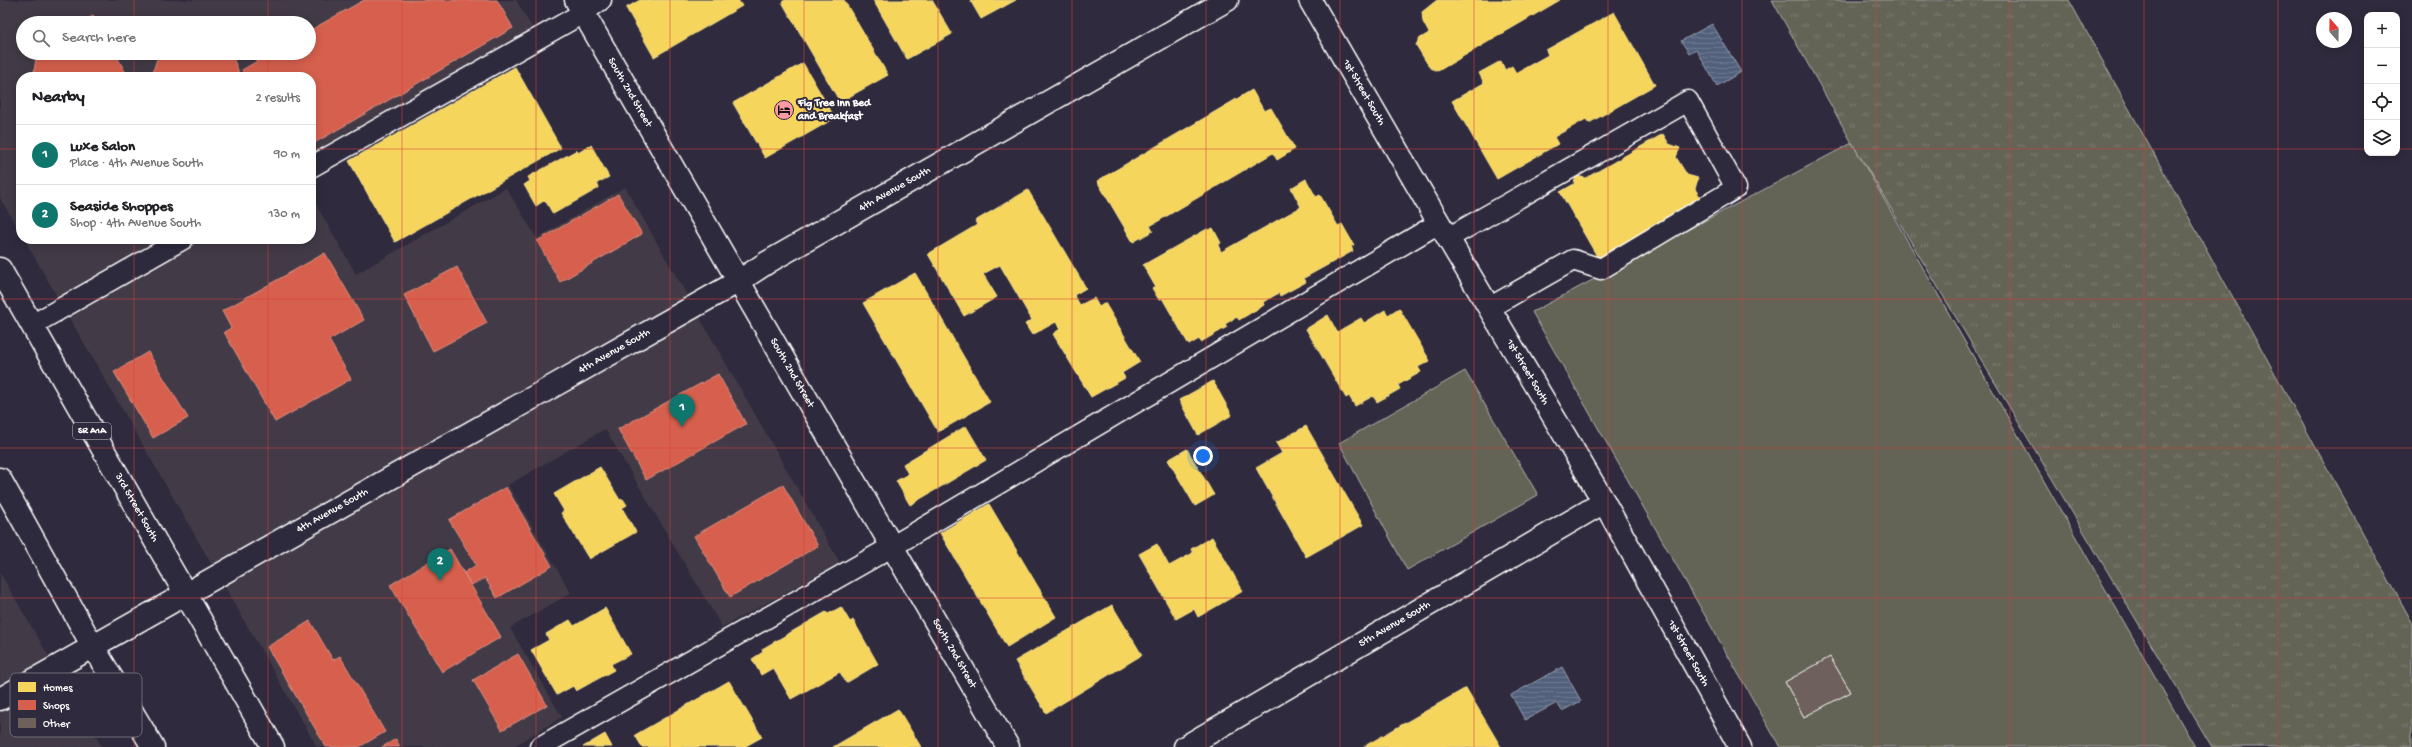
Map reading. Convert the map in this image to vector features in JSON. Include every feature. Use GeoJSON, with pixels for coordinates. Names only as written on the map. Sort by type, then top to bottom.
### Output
{"type":"FeatureCollection","features":[{"type":"Feature","properties":{"kind":"street","name":"4th Avenue South"},"geometry":{"type":"LineString","coordinates":[[44,673],[739,281],[768,262],[1226,0]]}},
{"type":"Feature","properties":{"kind":"street","name":"1st Street South"},"geometry":{"type":"LineString","coordinates":[[1310,0],[1443,231],[1604,502],[1740,747]]}},
{"type":"Feature","properties":{"kind":"street","name":"South 2nd Street"},"geometry":{"type":"LineString","coordinates":[[580,6],[1008,747]]}},
{"type":"Feature","properties":{"kind":"street","name":"3rd Street South"},"geometry":{"type":"LineString","coordinates":[[0,269],[273,747]]}},
{"type":"Feature","properties":{"kind":"street"},"geometry":{"type":"LineString","coordinates":[[0,479],[109,673]]}},
{"type":"Feature","properties":{"kind":"street","name":"5th Avenue South"},"geometry":{"type":"LineString","coordinates":[[1185,747],[1604,502]]}},
{"type":"Feature","properties":{"kind":"street","name":"4th Avenue South"},"geometry":{"type":"LineString","coordinates":[[0,699],[10,693]]}},
{"type":"Feature","properties":{"kind":"street"},"geometry":{"type":"LineString","coordinates":[[142,729],[153,747]]}},
{"type":"Feature","properties":{"kind":"lane"},"geometry":{"type":"LineString","coordinates":[[316,164],[580,6],[601,0]]}},
{"type":"Feature","properties":{"kind":"lane"},"geometry":{"type":"LineString","coordinates":[[540,747],[1443,231],[1688,101],[1736,188],[1601,269],[1573,260],[1489,308]]}},
{"type":"Feature","properties":{"kind":"lane"},"geometry":{"type":"LineString","coordinates":[[32,325],[174,244]]}},
{"type":"Feature","properties":{"kind":"shaded area"},"geometry":{"type":"Polygon","coordinates":[[[0,0],[516,0],[542,45],[316,170],[316,72],[16,72],[16,225],[0,198],[0,0]]]}},
{"type":"Feature","properties":{"kind":"shaded area"},"geometry":{"type":"Polygon","coordinates":[[[625,187],[840,563],[722,627],[605,429],[508,485],[571,593],[510,628],[562,717],[512,747],[317,747],[27,244],[316,244],[316,205],[356,274],[506,188],[537,238],[625,187]]]}},
{"type":"Feature","properties":{"kind":"shaded area"},"geometry":{"type":"Polygon","coordinates":[[[0,573],[59,673],[10,673],[10,737],[96,737],[102,747],[0,747],[0,573]]]}},
{"type":"Feature","properties":{"kind":"green space"},"geometry":{"type":"Polygon","coordinates":[[[1772,0],[2069,0],[2412,622],[2412,747],[2212,747],[1852,143],[1772,0]]]}},
{"type":"Feature","properties":{"kind":"green space"},"geometry":{"type":"Polygon","coordinates":[[[1852,143],[2195,747],[1780,747],[1532,312],[1852,143]]]}},
{"type":"Feature","properties":{"kind":"green space"},"geometry":{"type":"Polygon","coordinates":[[[1465,371],[1538,495],[1407,570],[1339,443],[1465,371]]]}},
{"type":"Feature","properties":{"kind":"water"},"geometry":{"type":"Polygon","coordinates":[[[1712,24],[1741,72],[1717,86],[1696,49],[1689,53],[1681,41],[1712,24]]]}},
{"type":"Feature","properties":{"kind":"water"},"geometry":{"type":"Polygon","coordinates":[[[1562,667],[1581,701],[1562,711],[1557,703],[1525,720],[1511,695],[1562,667]]]}},
{"type":"Feature","properties":{"kind":"building: Homes"},"geometry":{"type":"Polygon","coordinates":[[[640,0],[738,0],[742,6],[654,57],[626,8],[640,0]]]}},
{"type":"Feature","properties":{"kind":"building: Homes"},"geometry":{"type":"Polygon","coordinates":[[[785,0],[844,0],[888,75],[840,102],[782,2],[785,0]]]}},
{"type":"Feature","properties":{"kind":"building: Homes"},"geometry":{"type":"Polygon","coordinates":[[[873,0],[932,0],[952,34],[907,59],[873,0]]]}},
{"type":"Feature","properties":{"kind":"building: Homes"},"geometry":{"type":"Polygon","coordinates":[[[970,0],[1016,0],[981,19],[970,0]]]}},
{"type":"Feature","properties":{"kind":"building: Homes"},"geometry":{"type":"Polygon","coordinates":[[[1437,0],[1560,0],[1438,71],[1430,68],[1416,45],[1419,39],[1429,33],[1423,22],[1422,12],[1437,0]]]}},
{"type":"Feature","properties":{"kind":"building: Homes"},"geometry":{"type":"Polygon","coordinates":[[[1614,12],[1655,85],[1589,123],[1586,119],[1554,137],[1558,144],[1497,179],[1452,101],[1484,83],[1479,73],[1501,61],[1505,70],[1512,66],[1516,73],[1548,55],[1546,50],[1614,12]]]}},
{"type":"Feature","properties":{"kind":"building: Homes","name":"Fig Tree Inn Bed and Breakfast"},"geometry":{"type":"Polygon","coordinates":[[[803,63],[835,118],[765,158],[733,103],[803,63]]]}},
{"type":"Feature","properties":{"kind":"building: Homes"},"geometry":{"type":"Polygon","coordinates":[[[515,67],[561,148],[395,242],[349,161],[515,67]]]}},
{"type":"Feature","properties":{"kind":"building: Homes"},"geometry":{"type":"Polygon","coordinates":[[[1252,90],[1264,111],[1271,108],[1295,149],[1277,160],[1273,153],[1150,226],[1153,231],[1133,242],[1097,181],[1252,90]]]}},
{"type":"Feature","properties":{"kind":"building: Homes"},"geometry":{"type":"Polygon","coordinates":[[[1663,134],[1669,144],[1680,148],[1676,157],[1687,175],[1698,178],[1695,189],[1702,200],[1622,253],[1611,250],[1598,258],[1560,192],[1574,184],[1576,176],[1586,178],[1663,134]]]}},
{"type":"Feature","properties":{"kind":"building: Homes"},"geometry":{"type":"Polygon","coordinates":[[[591,145],[609,177],[597,183],[599,188],[553,214],[545,200],[536,206],[524,185],[530,181],[528,177],[577,150],[578,153],[591,145]]]}},
{"type":"Feature","properties":{"kind":"building: Homes"},"geometry":{"type":"Polygon","coordinates":[[[1306,179],[1316,197],[1320,195],[1338,226],[1342,224],[1354,245],[1351,246],[1353,251],[1304,278],[1306,282],[1280,296],[1279,293],[1263,302],[1264,305],[1239,320],[1237,317],[1225,324],[1227,327],[1201,342],[1199,339],[1189,345],[1162,298],[1159,300],[1152,288],[1155,286],[1143,265],[1207,229],[1209,230],[1213,228],[1221,243],[1218,245],[1221,252],[1301,207],[1291,188],[1306,179]]]}},
{"type":"Feature","properties":{"kind":"building: Homes"},"geometry":{"type":"Polygon","coordinates":[[[1028,190],[1086,288],[1074,295],[1080,305],[1094,298],[1099,307],[1105,303],[1140,362],[1122,373],[1125,378],[1091,397],[1053,334],[1060,329],[1056,322],[1032,335],[1025,324],[1032,320],[1000,265],[983,274],[997,297],[964,316],[928,254],[977,225],[975,221],[1028,190]]]}},
{"type":"Feature","properties":{"kind":"building: Homes"},"geometry":{"type":"Polygon","coordinates":[[[915,273],[990,402],[938,432],[863,303],[915,273]]]}},
{"type":"Feature","properties":{"kind":"building: Homes"},"geometry":{"type":"Polygon","coordinates":[[[1399,308],[1430,361],[1418,367],[1421,372],[1398,385],[1400,389],[1377,402],[1373,396],[1355,406],[1349,396],[1346,398],[1306,329],[1328,315],[1337,332],[1361,318],[1364,323],[1385,310],[1388,315],[1399,308]]]}},
{"type":"Feature","properties":{"kind":"building: Homes"},"geometry":{"type":"Polygon","coordinates":[[[1213,381],[1232,415],[1198,435],[1179,400],[1213,381]]]}},
{"type":"Feature","properties":{"kind":"building: Homes"},"geometry":{"type":"Polygon","coordinates":[[[966,426],[986,460],[910,505],[896,481],[908,474],[903,464],[966,426]]]}},
{"type":"Feature","properties":{"kind":"building: Homes"},"geometry":{"type":"Polygon","coordinates":[[[1306,426],[1363,525],[1306,557],[1256,468],[1282,453],[1276,443],[1306,426]]]}},
{"type":"Feature","properties":{"kind":"building: Homes"},"geometry":{"type":"Polygon","coordinates":[[[1187,449],[1214,495],[1195,506],[1168,460],[1187,449]]]}},
{"type":"Feature","properties":{"kind":"building: Homes"},"geometry":{"type":"Polygon","coordinates":[[[600,467],[620,500],[623,499],[627,505],[622,508],[636,532],[589,559],[561,513],[564,511],[554,494],[600,467]]]}},
{"type":"Feature","properties":{"kind":"building: Homes"},"geometry":{"type":"Polygon","coordinates":[[[989,504],[1056,617],[1007,647],[940,533],[989,504]]]}},
{"type":"Feature","properties":{"kind":"building: Homes"},"geometry":{"type":"Polygon","coordinates":[[[1212,537],[1243,591],[1198,617],[1194,609],[1176,619],[1139,554],[1157,544],[1169,566],[1193,553],[1191,549],[1212,537]]]}},
{"type":"Feature","properties":{"kind":"building: Homes"},"geometry":{"type":"Polygon","coordinates":[[[1112,605],[1142,655],[1046,713],[1015,661],[1112,605]]]}},
{"type":"Feature","properties":{"kind":"building: Homes"},"geometry":{"type":"Polygon","coordinates":[[[841,607],[850,622],[853,620],[878,664],[846,683],[840,672],[791,699],[773,668],[761,675],[752,659],[763,652],[762,649],[826,612],[828,614],[841,607]]]}},
{"type":"Feature","properties":{"kind":"building: Homes"},"geometry":{"type":"Polygon","coordinates":[[[605,608],[631,654],[611,664],[614,670],[576,691],[573,686],[557,695],[531,650],[549,640],[546,634],[570,620],[574,626],[605,608]]]}},
{"type":"Feature","properties":{"kind":"building: Homes"},"geometry":{"type":"Polygon","coordinates":[[[729,681],[762,737],[744,747],[642,747],[635,735],[729,681]]]}},
{"type":"Feature","properties":{"kind":"building: Homes"},"geometry":{"type":"Polygon","coordinates":[[[1466,688],[1501,747],[1363,747],[1466,688]]]}},
{"type":"Feature","properties":{"kind":"building: Homes"},"geometry":{"type":"Polygon","coordinates":[[[898,709],[921,747],[833,747],[898,709]]]}},
{"type":"Feature","properties":{"kind":"building: Homes"},"geometry":{"type":"Polygon","coordinates":[[[605,734],[612,747],[583,747],[605,734]]]}},
{"type":"Feature","properties":{"kind":"building: Shops"},"geometry":{"type":"Polygon","coordinates":[[[364,0],[497,0],[513,28],[316,142],[316,72],[243,72],[242,70],[259,60],[316,60],[316,27],[364,0]]]}},
{"type":"Feature","properties":{"kind":"building: Shops"},"geometry":{"type":"Polygon","coordinates":[[[36,60],[119,60],[125,72],[35,72],[36,60]]]}},
{"type":"Feature","properties":{"kind":"building: Shops"},"geometry":{"type":"Polygon","coordinates":[[[157,60],[234,60],[238,72],[153,72],[157,60]]]}},
{"type":"Feature","properties":{"kind":"building: Shops"},"geometry":{"type":"Polygon","coordinates":[[[618,194],[642,234],[560,282],[537,241],[618,194]]]}},
{"type":"Feature","properties":{"kind":"building: Shops"},"geometry":{"type":"Polygon","coordinates":[[[325,253],[364,320],[329,340],[351,379],[275,422],[224,332],[231,328],[222,311],[325,253]]]}},
{"type":"Feature","properties":{"kind":"building: Shops"},"geometry":{"type":"Polygon","coordinates":[[[457,267],[487,323],[433,351],[404,295],[457,267]]]}},
{"type":"Feature","properties":{"kind":"building: Shops"},"geometry":{"type":"Polygon","coordinates":[[[148,352],[188,418],[153,438],[114,372],[148,352]]]}},
{"type":"Feature","properties":{"kind":"building: Shops"},"geometry":{"type":"Polygon","coordinates":[[[718,374],[746,424],[646,480],[618,429],[718,374]]]}},
{"type":"Feature","properties":{"kind":"building: Shops"},"geometry":{"type":"Polygon","coordinates":[[[783,485],[818,546],[730,597],[694,536],[783,485]]]}},
{"type":"Feature","properties":{"kind":"building: Shops"},"geometry":{"type":"Polygon","coordinates":[[[506,487],[552,566],[497,598],[485,578],[471,585],[464,573],[476,565],[449,520],[506,487]]]}},
{"type":"Feature","properties":{"kind":"building: Shops"},"geometry":{"type":"Polygon","coordinates":[[[450,549],[501,637],[442,672],[390,585],[450,549]]]}},
{"type":"Feature","properties":{"kind":"building: Shops"},"geometry":{"type":"Polygon","coordinates":[[[310,621],[333,660],[340,656],[385,732],[359,747],[326,747],[267,647],[310,621]]]}},
{"type":"Feature","properties":{"kind":"building: Shops"},"geometry":{"type":"Polygon","coordinates":[[[518,654],[547,705],[502,730],[473,680],[518,654]]]}},
{"type":"Feature","properties":{"kind":"building: Shops"},"geometry":{"type":"Polygon","coordinates":[[[396,739],[400,747],[382,747],[396,739]]]}},
{"type":"Feature","properties":{"kind":"building: Other"},"geometry":{"type":"Polygon","coordinates":[[[1830,657],[1851,692],[1804,717],[1785,682],[1830,657]]]}},
{"type":"Feature","properties":{"kind":"place","name":"Fig Tree Inn Bed and Breakfast"},"geometry":{"type":"Point","coordinates":[784,110]}},
{"type":"Feature","properties":{"kind":"place","name":"Luxe Salon"},"geometry":{"type":"Point","coordinates":[682,427]}},
{"type":"Feature","properties":{"kind":"place","name":"Seaside Shoppes"},"geometry":{"type":"Point","coordinates":[440,581]}}]}
